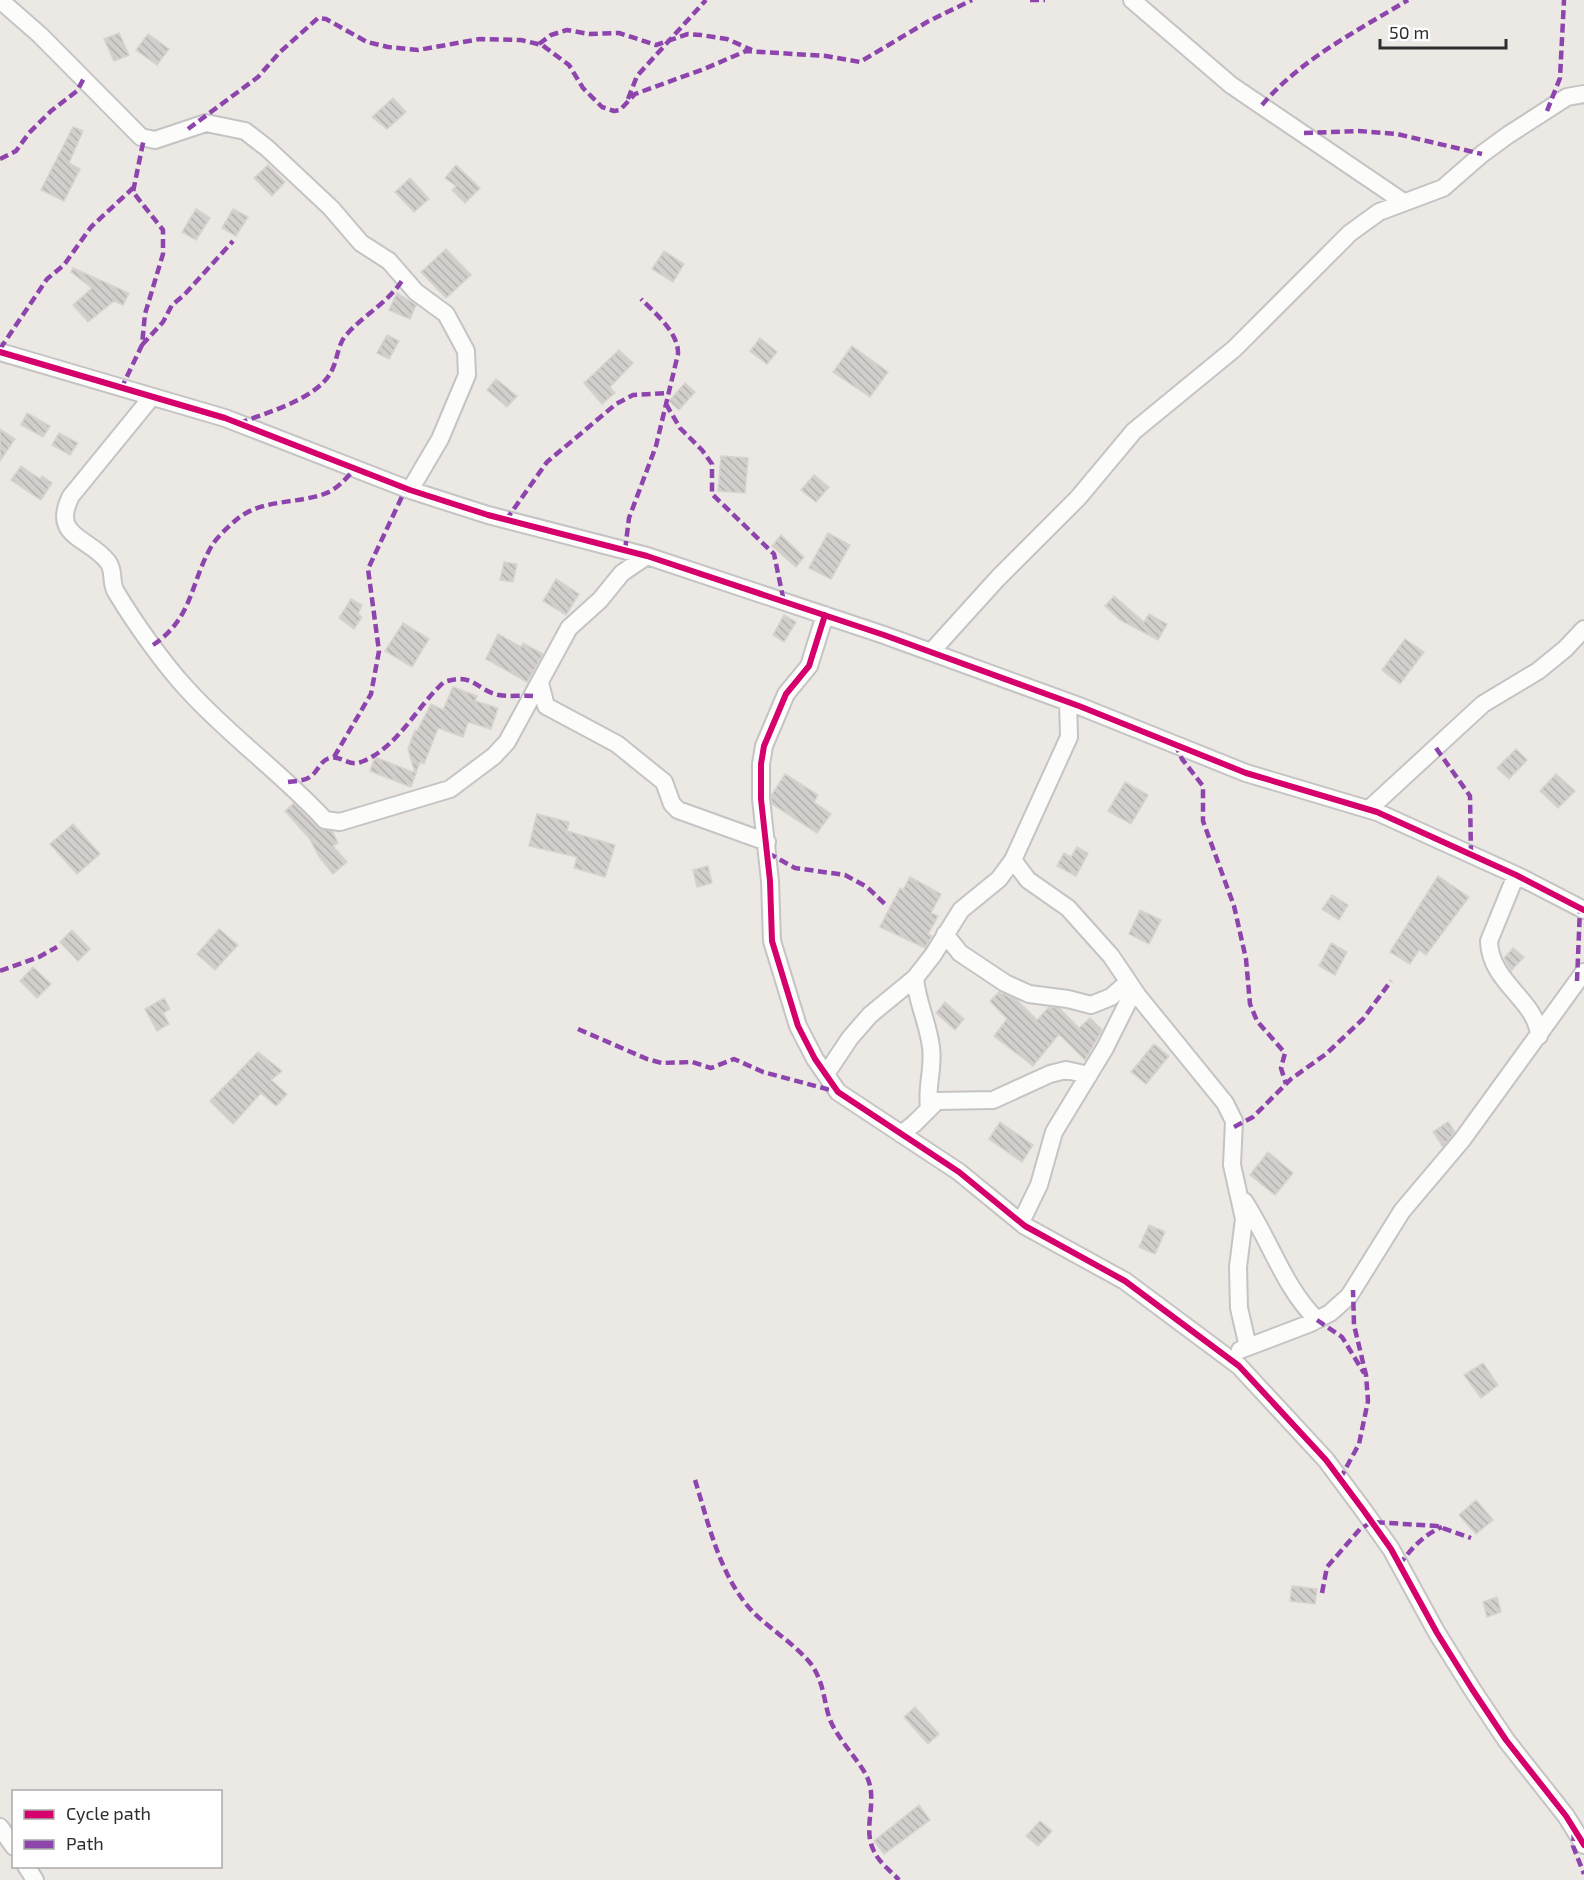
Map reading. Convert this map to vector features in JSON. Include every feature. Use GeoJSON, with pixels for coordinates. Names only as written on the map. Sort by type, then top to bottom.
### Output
{"type":"FeatureCollection","features":[{"type":"Feature","properties":{"kind":"street"},"geometry":{"type":"LineString","coordinates":[[0,0],[40,35],[141,137],[155,140],[200,124],[212,123],[237,128],[257,138],[332,208],[361,243],[389,261],[416,292],[446,314],[466,351],[467,375],[440,439],[410,490]]}},
{"type":"Feature","properties":{"kind":"street"},"geometry":{"type":"LineString","coordinates":[[1132,0],[1231,86],[1402,201]]}},
{"type":"Feature","properties":{"kind":"street"},"geometry":{"type":"LineString","coordinates":[[930,652],[998,578],[1078,498],[1134,431],[1234,349],[1350,233],[1379,212],[1402,201],[1443,188],[1508,135],[1567,97],[1584,94]]}},
{"type":"Feature","properties":{"kind":"street"},"geometry":{"type":"LineString","coordinates":[[0,352],[225,418],[410,490],[488,515],[647,556],[825,615],[1068,702],[1246,772],[1369,809],[1516,875],[1584,910]]}},
{"type":"Feature","properties":{"kind":"street"},"geometry":{"type":"LineString","coordinates":[[151,398],[71,496],[65,512],[66,524],[81,541],[107,561],[116,593],[185,687],[297,790],[325,820],[340,822],[450,789],[500,750],[540,683],[569,628],[600,600],[622,573],[647,556]]}},
{"type":"Feature","properties":{"kind":"street"},"geometry":{"type":"LineString","coordinates":[[825,615],[809,666],[789,689],[764,746],[761,800],[767,842],[772,941],[775,956],[798,1026],[826,1074],[838,1092],[959,1172],[1021,1222],[1125,1281],[1239,1366],[1326,1460],[1364,1511],[1391,1549],[1437,1633],[1472,1689],[1506,1740],[1566,1816],[1584,1845]]}},
{"type":"Feature","properties":{"kind":"street"},"geometry":{"type":"LineString","coordinates":[[1369,809],[1484,704],[1538,670],[1565,649],[1584,630]]}},
{"type":"Feature","properties":{"kind":"street"},"geometry":{"type":"LineString","coordinates":[[540,683],[546,706],[616,744],[664,782],[672,804],[678,810],[767,842]]}},
{"type":"Feature","properties":{"kind":"street"},"geometry":{"type":"LineString","coordinates":[[826,1074],[850,1038],[870,1015],[915,978],[933,955],[961,910],[999,879],[1013,860],[1069,737],[1068,702]]}},
{"type":"Feature","properties":{"kind":"street"},"geometry":{"type":"LineString","coordinates":[[1013,860],[1028,880],[1068,908],[1111,956],[1131,986],[1225,1103],[1234,1121],[1232,1165],[1241,1196],[1244,1219],[1239,1251],[1239,1308],[1248,1347]]}},
{"type":"Feature","properties":{"kind":"street"},"geometry":{"type":"LineString","coordinates":[[1516,875],[1489,941],[1489,952],[1495,967],[1507,985],[1536,1019],[1539,1036]]}},
{"type":"Feature","properties":{"kind":"street"},"geometry":{"type":"LineString","coordinates":[[945,934],[960,953],[1005,983],[1029,994],[1068,999],[1091,1005],[1131,986]]}},
{"type":"Feature","properties":{"kind":"street"},"geometry":{"type":"LineString","coordinates":[[1225,1355],[1317,1320],[1330,1313],[1349,1296],[1402,1211],[1462,1140],[1584,972]]}},
{"type":"Feature","properties":{"kind":"street"},"geometry":{"type":"LineString","coordinates":[[915,978],[931,1046],[933,1068],[928,1090],[929,1107]]}},
{"type":"Feature","properties":{"kind":"street"},"geometry":{"type":"LineString","coordinates":[[1021,1222],[1039,1185],[1054,1132],[1089,1075],[1131,986]]}},
{"type":"Feature","properties":{"kind":"street"},"geometry":{"type":"LineString","coordinates":[[901,1134],[922,1118],[929,1107],[937,1101],[993,1101],[1033,1081],[1066,1071],[1089,1075]]}},
{"type":"Feature","properties":{"kind":"street"},"geometry":{"type":"LineString","coordinates":[[1241,1196],[1274,1259],[1307,1311],[1317,1320]]}},
{"type":"Feature","properties":{"kind":"street"},"geometry":{"type":"LineString","coordinates":[[0,1827],[12,1844]]}},
{"type":"Feature","properties":{"kind":"building"},"geometry":{"type":"Polygon","coordinates":[[[119,33],[129,55],[114,61],[104,39],[119,33]]]}},
{"type":"Feature","properties":{"kind":"building"},"geometry":{"type":"Polygon","coordinates":[[[148,34],[169,49],[157,65],[136,50],[148,34]]]}},
{"type":"Feature","properties":{"kind":"building"},"geometry":{"type":"Polygon","coordinates":[[[393,98],[406,112],[387,129],[372,117],[393,98]]]}},
{"type":"Feature","properties":{"kind":"building"},"geometry":{"type":"Polygon","coordinates":[[[73,127],[83,131],[69,163],[80,169],[64,201],[41,190],[73,127]]]}},
{"type":"Feature","properties":{"kind":"building"},"geometry":{"type":"Polygon","coordinates":[[[268,165],[285,182],[272,196],[254,178],[268,165]]]}},
{"type":"Feature","properties":{"kind":"building"},"geometry":{"type":"Polygon","coordinates":[[[456,165],[480,188],[465,203],[452,190],[456,186],[445,178],[456,165]]]}},
{"type":"Feature","properties":{"kind":"building"},"geometry":{"type":"Polygon","coordinates":[[[410,178],[429,199],[414,212],[395,192],[410,178]]]}},
{"type":"Feature","properties":{"kind":"building"},"geometry":{"type":"Polygon","coordinates":[[[196,209],[210,218],[196,240],[182,232],[196,209]]]}},
{"type":"Feature","properties":{"kind":"building"},"geometry":{"type":"Polygon","coordinates":[[[233,209],[248,217],[236,236],[222,228],[233,209]]]}},
{"type":"Feature","properties":{"kind":"building"},"geometry":{"type":"Polygon","coordinates":[[[446,249],[471,275],[446,298],[421,272],[446,249]]]}},
{"type":"Feature","properties":{"kind":"building"},"geometry":{"type":"Polygon","coordinates":[[[664,251],[684,264],[673,282],[652,269],[664,251]]]}},
{"type":"Feature","properties":{"kind":"building"},"geometry":{"type":"Polygon","coordinates":[[[73,268],[129,293],[123,305],[114,301],[88,322],[73,305],[92,288],[71,272],[73,268]]]}},
{"type":"Feature","properties":{"kind":"building"},"geometry":{"type":"Polygon","coordinates":[[[397,293],[416,305],[410,319],[389,310],[397,293]]]}},
{"type":"Feature","properties":{"kind":"building"},"geometry":{"type":"Polygon","coordinates":[[[387,335],[399,341],[389,359],[377,353],[387,335]]]}},
{"type":"Feature","properties":{"kind":"building"},"geometry":{"type":"Polygon","coordinates":[[[760,338],[777,352],[767,364],[750,351],[760,338]]]}},
{"type":"Feature","properties":{"kind":"building"},"geometry":{"type":"Polygon","coordinates":[[[852,346],[888,372],[870,397],[833,372],[852,346]]]}},
{"type":"Feature","properties":{"kind":"building"},"geometry":{"type":"Polygon","coordinates":[[[619,350],[633,363],[610,387],[615,393],[602,404],[584,383],[619,350]]]}},
{"type":"Feature","properties":{"kind":"building"},"geometry":{"type":"Polygon","coordinates":[[[496,379],[517,396],[507,407],[487,390],[496,379]]]}},
{"type":"Feature","properties":{"kind":"building"},"geometry":{"type":"Polygon","coordinates":[[[685,383],[695,392],[679,410],[669,401],[685,383]]]}},
{"type":"Feature","properties":{"kind":"building"},"geometry":{"type":"Polygon","coordinates":[[[27,413],[50,426],[43,437],[21,425],[27,413]]]}},
{"type":"Feature","properties":{"kind":"building"},"geometry":{"type":"Polygon","coordinates":[[[0,429],[15,439],[0,461],[0,429]]]}},
{"type":"Feature","properties":{"kind":"building"},"geometry":{"type":"Polygon","coordinates":[[[59,433],[78,443],[70,455],[52,445],[59,433]]]}},
{"type":"Feature","properties":{"kind":"building"},"geometry":{"type":"Polygon","coordinates":[[[721,456],[748,458],[745,493],[718,491],[721,456]]]}},
{"type":"Feature","properties":{"kind":"building"},"geometry":{"type":"Polygon","coordinates":[[[21,466],[40,479],[42,476],[52,483],[41,500],[11,480],[21,466]]]}},
{"type":"Feature","properties":{"kind":"building"},"geometry":{"type":"Polygon","coordinates":[[[814,475],[829,487],[816,502],[801,490],[814,475]]]}},
{"type":"Feature","properties":{"kind":"building"},"geometry":{"type":"Polygon","coordinates":[[[828,533],[850,545],[831,579],[809,568],[828,533]]]}},
{"type":"Feature","properties":{"kind":"building"},"geometry":{"type":"Polygon","coordinates":[[[781,535],[804,557],[796,567],[772,546],[781,535]]]}},
{"type":"Feature","properties":{"kind":"building"},"geometry":{"type":"Polygon","coordinates":[[[504,562],[517,564],[513,582],[500,580],[504,562]]]}},
{"type":"Feature","properties":{"kind":"building"},"geometry":{"type":"Polygon","coordinates":[[[556,579],[579,594],[566,615],[543,601],[556,579]]]}},
{"type":"Feature","properties":{"kind":"building"},"geometry":{"type":"Polygon","coordinates":[[[1114,596],[1144,622],[1149,614],[1167,624],[1158,640],[1120,620],[1105,606],[1114,596]]]}},
{"type":"Feature","properties":{"kind":"building"},"geometry":{"type":"Polygon","coordinates":[[[351,599],[362,605],[358,614],[362,617],[354,629],[339,618],[351,599]]]}},
{"type":"Feature","properties":{"kind":"building"},"geometry":{"type":"Polygon","coordinates":[[[784,615],[796,622],[784,642],[773,635],[784,615]]]}},
{"type":"Feature","properties":{"kind":"building"},"geometry":{"type":"Polygon","coordinates":[[[403,623],[429,639],[412,667],[385,651],[403,623]]]}},
{"type":"Feature","properties":{"kind":"building"},"geometry":{"type":"Polygon","coordinates":[[[498,634],[521,647],[523,643],[543,654],[527,682],[486,659],[498,634]]]}},
{"type":"Feature","properties":{"kind":"building"},"geometry":{"type":"Polygon","coordinates":[[[1405,639],[1424,652],[1400,684],[1382,670],[1405,639]]]}},
{"type":"Feature","properties":{"kind":"building"},"geometry":{"type":"Polygon","coordinates":[[[453,687],[477,696],[475,701],[498,708],[491,729],[468,722],[463,737],[438,728],[424,764],[420,762],[411,787],[370,771],[375,757],[415,773],[408,749],[415,730],[417,731],[431,704],[443,710],[453,687]]]}},
{"type":"Feature","properties":{"kind":"building"},"geometry":{"type":"Polygon","coordinates":[[[1516,749],[1527,760],[1509,779],[1497,768],[1516,749]]]}},
{"type":"Feature","properties":{"kind":"building"},"geometry":{"type":"Polygon","coordinates":[[[785,774],[818,795],[814,802],[831,814],[817,833],[772,804],[771,796],[785,774]]]}},
{"type":"Feature","properties":{"kind":"building"},"geometry":{"type":"Polygon","coordinates":[[[1556,774],[1575,791],[1558,808],[1540,791],[1556,774]]]}},
{"type":"Feature","properties":{"kind":"building"},"geometry":{"type":"Polygon","coordinates":[[[1125,782],[1148,795],[1131,824],[1108,811],[1125,782]]]}},
{"type":"Feature","properties":{"kind":"building"},"geometry":{"type":"Polygon","coordinates":[[[294,803],[317,827],[332,831],[338,843],[333,846],[347,862],[333,874],[320,858],[309,838],[285,811],[294,803]]]}},
{"type":"Feature","properties":{"kind":"building"},"geometry":{"type":"Polygon","coordinates":[[[537,814],[569,822],[567,831],[615,845],[605,877],[574,868],[577,857],[529,846],[537,814]]]}},
{"type":"Feature","properties":{"kind":"building"},"geometry":{"type":"Polygon","coordinates":[[[73,824],[100,854],[77,874],[50,844],[73,824]]]}},
{"type":"Feature","properties":{"kind":"building"},"geometry":{"type":"Polygon","coordinates":[[[1077,847],[1088,853],[1076,876],[1057,866],[1064,853],[1071,857],[1077,847]]]}},
{"type":"Feature","properties":{"kind":"building"},"geometry":{"type":"Polygon","coordinates":[[[708,866],[712,883],[697,887],[693,870],[708,866]]]}},
{"type":"Feature","properties":{"kind":"building"},"geometry":{"type":"Polygon","coordinates":[[[1438,876],[1469,897],[1426,955],[1419,950],[1410,964],[1390,952],[1438,876]]]}},
{"type":"Feature","properties":{"kind":"building"},"geometry":{"type":"Polygon","coordinates":[[[910,877],[941,894],[931,913],[938,916],[928,934],[932,936],[925,948],[880,927],[900,888],[903,890],[910,877]]]}},
{"type":"Feature","properties":{"kind":"building"},"geometry":{"type":"Polygon","coordinates":[[[1332,895],[1348,905],[1339,920],[1322,909],[1332,895]]]}},
{"type":"Feature","properties":{"kind":"building"},"geometry":{"type":"Polygon","coordinates":[[[1140,910],[1161,920],[1149,944],[1129,934],[1140,910]]]}},
{"type":"Feature","properties":{"kind":"building"},"geometry":{"type":"Polygon","coordinates":[[[219,929],[238,945],[215,970],[197,954],[219,929]]]}},
{"type":"Feature","properties":{"kind":"building"},"geometry":{"type":"Polygon","coordinates":[[[72,930],[90,949],[78,961],[60,942],[72,930]]]}},
{"type":"Feature","properties":{"kind":"building"},"geometry":{"type":"Polygon","coordinates":[[[1331,943],[1347,952],[1335,975],[1319,966],[1331,943]]]}},
{"type":"Feature","properties":{"kind":"building"},"geometry":{"type":"Polygon","coordinates":[[[1513,948],[1524,957],[1511,971],[1504,958],[1513,948]]]}},
{"type":"Feature","properties":{"kind":"building"},"geometry":{"type":"Polygon","coordinates":[[[33,967],[51,984],[37,998],[20,981],[33,967]]]}},
{"type":"Feature","properties":{"kind":"building"},"geometry":{"type":"Polygon","coordinates":[[[999,992],[1017,1000],[1037,1020],[1049,1007],[1059,1008],[1079,1028],[1090,1018],[1102,1030],[1085,1060],[1059,1034],[1033,1066],[994,1036],[1007,1019],[990,1001],[999,992]]]}},
{"type":"Feature","properties":{"kind":"building"},"geometry":{"type":"Polygon","coordinates":[[[164,998],[170,1009],[163,1013],[169,1024],[157,1031],[145,1009],[164,998]]]}},
{"type":"Feature","properties":{"kind":"building"},"geometry":{"type":"Polygon","coordinates":[[[945,1002],[964,1019],[955,1030],[936,1013],[945,1002]]]}},
{"type":"Feature","properties":{"kind":"building"},"geometry":{"type":"Polygon","coordinates":[[[1154,1044],[1169,1056],[1146,1084],[1131,1072],[1154,1044]]]}},
{"type":"Feature","properties":{"kind":"building"},"geometry":{"type":"Polygon","coordinates":[[[258,1052],[282,1071],[271,1080],[287,1094],[276,1106],[261,1093],[233,1124],[210,1101],[258,1052]]]}},
{"type":"Feature","properties":{"kind":"building"},"geometry":{"type":"Polygon","coordinates":[[[1000,1122],[1033,1145],[1022,1162],[989,1139],[1000,1122]]]}},
{"type":"Feature","properties":{"kind":"building"},"geometry":{"type":"Polygon","coordinates":[[[1448,1122],[1455,1132],[1443,1147],[1433,1132],[1448,1122]]]}},
{"type":"Feature","properties":{"kind":"building"},"geometry":{"type":"Polygon","coordinates":[[[1268,1152],[1293,1173],[1275,1195],[1250,1175],[1268,1152]]]}},
{"type":"Feature","properties":{"kind":"building"},"geometry":{"type":"Polygon","coordinates":[[[1149,1225],[1165,1232],[1155,1254],[1139,1247],[1149,1225]]]}},
{"type":"Feature","properties":{"kind":"building"},"geometry":{"type":"Polygon","coordinates":[[[1483,1363],[1498,1385],[1481,1398],[1464,1375],[1483,1363]]]}},
{"type":"Feature","properties":{"kind":"building"},"geometry":{"type":"Polygon","coordinates":[[[1476,1500],[1493,1520],[1476,1534],[1459,1515],[1476,1500]]]}},
{"type":"Feature","properties":{"kind":"building"},"geometry":{"type":"Polygon","coordinates":[[[1292,1586],[1317,1589],[1315,1604],[1290,1601],[1292,1586]]]}},
{"type":"Feature","properties":{"kind":"building"},"geometry":{"type":"Polygon","coordinates":[[[1497,1597],[1501,1612],[1487,1617],[1483,1602],[1497,1597]]]}},
{"type":"Feature","properties":{"kind":"building"},"geometry":{"type":"Polygon","coordinates":[[[915,1707],[939,1734],[928,1744],[904,1717],[915,1707]]]}},
{"type":"Feature","properties":{"kind":"building"},"geometry":{"type":"Polygon","coordinates":[[[919,1805],[930,1820],[884,1854],[874,1841],[919,1805]]]}},
{"type":"Feature","properties":{"kind":"building"},"geometry":{"type":"Polygon","coordinates":[[[1040,1821],[1052,1831],[1038,1846],[1026,1836],[1040,1821]]]}},
{"type":"Feature","properties":{"kind":"marked path"},"geometry":{"type":"LineString","coordinates":[[628,99],[637,76],[706,0]]}},
{"type":"Feature","properties":{"kind":"marked path"},"geometry":{"type":"LineString","coordinates":[[188,129],[258,77],[280,52],[318,18],[326,19],[367,42],[388,47],[418,50],[480,39],[521,40],[542,45],[569,65],[583,88],[602,107],[614,111],[620,110],[635,94],[746,51],[826,56],[860,62],[927,22],[972,0]]}},
{"type":"Feature","properties":{"kind":"marked path"},"geometry":{"type":"LineString","coordinates":[[1030,0],[1045,0]]}},
{"type":"Feature","properties":{"kind":"marked path"},"geometry":{"type":"LineString","coordinates":[[1262,105],[1277,89],[1312,60],[1408,0]]}},
{"type":"Feature","properties":{"kind":"marked path"},"geometry":{"type":"LineString","coordinates":[[1547,111],[1560,78],[1564,0]]}},
{"type":"Feature","properties":{"kind":"marked path"},"geometry":{"type":"LineString","coordinates":[[539,44],[551,35],[567,30],[589,34],[619,33],[656,45],[688,34],[701,35],[727,39],[752,50]]}},
{"type":"Feature","properties":{"kind":"marked path"},"geometry":{"type":"LineString","coordinates":[[0,159],[16,151],[29,133],[51,111],[77,91],[84,78]]}},
{"type":"Feature","properties":{"kind":"marked path"},"geometry":{"type":"LineString","coordinates":[[1304,133],[1359,131],[1397,134],[1482,154]]}},
{"type":"Feature","properties":{"kind":"marked path"},"geometry":{"type":"LineString","coordinates":[[121,389],[142,345],[145,314],[163,254],[163,230],[133,192],[144,138]]}},
{"type":"Feature","properties":{"kind":"marked path"},"geometry":{"type":"LineString","coordinates":[[0,349],[47,279],[64,265],[91,227],[133,188]]}},
{"type":"Feature","properties":{"kind":"marked path"},"geometry":{"type":"LineString","coordinates":[[142,345],[163,322],[172,305],[233,241]]}},
{"type":"Feature","properties":{"kind":"marked path"},"geometry":{"type":"LineString","coordinates":[[239,423],[290,404],[315,390],[331,372],[344,338],[384,301],[403,279]]}},
{"type":"Feature","properties":{"kind":"marked path"},"geometry":{"type":"LineString","coordinates":[[625,550],[629,518],[656,446],[678,354],[675,339],[670,331],[641,299]]}},
{"type":"Feature","properties":{"kind":"marked path"},"geometry":{"type":"LineString","coordinates":[[506,520],[547,462],[616,404],[633,395],[669,393]]}},
{"type":"Feature","properties":{"kind":"marked path"},"geometry":{"type":"LineString","coordinates":[[666,404],[680,428],[702,450],[712,464],[712,494],[774,554],[784,602]]}},
{"type":"Feature","properties":{"kind":"marked path"},"geometry":{"type":"LineString","coordinates":[[153,645],[176,624],[189,600],[211,547],[236,520],[256,508],[329,492],[342,483],[356,468]]}},
{"type":"Feature","properties":{"kind":"marked path"},"geometry":{"type":"LineString","coordinates":[[334,757],[371,694],[379,651],[368,569],[406,488]]}},
{"type":"Feature","properties":{"kind":"marked path"},"geometry":{"type":"LineString","coordinates":[[288,782],[310,777],[324,761],[330,758],[357,763],[374,756],[396,737],[444,682],[454,679],[469,680],[491,693],[507,696],[533,696]]}},
{"type":"Feature","properties":{"kind":"marked path"},"geometry":{"type":"LineString","coordinates":[[1175,744],[1182,759],[1203,786],[1203,821],[1234,906],[1246,959],[1250,1004],[1257,1021],[1285,1053],[1281,1068],[1286,1084]]}},
{"type":"Feature","properties":{"kind":"marked path"},"geometry":{"type":"LineString","coordinates":[[1436,748],[1470,796],[1471,855]]}},
{"type":"Feature","properties":{"kind":"marked path"},"geometry":{"type":"LineString","coordinates":[[768,853],[795,868],[845,875],[867,887],[885,904]]}},
{"type":"Feature","properties":{"kind":"marked path"},"geometry":{"type":"LineString","coordinates":[[1577,981],[1580,908]]}},
{"type":"Feature","properties":{"kind":"marked path"},"geometry":{"type":"LineString","coordinates":[[0,971],[39,957],[57,947]]}},
{"type":"Feature","properties":{"kind":"marked path"},"geometry":{"type":"LineString","coordinates":[[1234,1127],[1253,1117],[1291,1079],[1326,1054],[1363,1019],[1391,981]]}},
{"type":"Feature","properties":{"kind":"marked path"},"geometry":{"type":"LineString","coordinates":[[578,1029],[647,1059],[662,1063],[692,1062],[711,1068],[734,1059],[763,1072],[838,1092]]}},
{"type":"Feature","properties":{"kind":"marked path"},"geometry":{"type":"LineString","coordinates":[[1340,1479],[1359,1444],[1368,1401],[1366,1375],[1354,1325],[1353,1290]]}},
{"type":"Feature","properties":{"kind":"marked path"},"geometry":{"type":"LineString","coordinates":[[1317,1320],[1342,1337],[1364,1373]]}},
{"type":"Feature","properties":{"kind":"marked path"},"geometry":{"type":"LineString","coordinates":[[695,1480],[717,1550],[732,1583],[753,1612],[798,1650],[816,1672],[831,1721],[865,1773],[869,1783],[871,1792],[869,1831],[873,1849],[881,1862],[899,1880]]}},
{"type":"Feature","properties":{"kind":"marked path"},"geometry":{"type":"LineString","coordinates":[[1322,1593],[1327,1567],[1360,1529],[1372,1522],[1437,1526],[1471,1538]]}},
{"type":"Feature","properties":{"kind":"marked path"},"geometry":{"type":"LineString","coordinates":[[1399,1565],[1418,1543],[1442,1527]]}},
{"type":"Feature","properties":{"kind":"marked path"},"geometry":{"type":"LineString","coordinates":[[1574,1832],[1573,1846],[1584,1874]]}},
{"type":"Feature","properties":{"kind":"cycle path"},"geometry":{"type":"LineString","coordinates":[[0,352],[225,418],[410,490],[488,515],[647,556],[884,635],[1079,706],[1246,773],[1377,812],[1516,875],[1584,910]]}},
{"type":"Feature","properties":{"kind":"cycle path"},"geometry":{"type":"LineString","coordinates":[[825,615],[809,666],[786,694],[764,746],[761,764],[761,799],[770,881],[772,941],[798,1026],[815,1059],[838,1092],[959,1172],[1025,1226],[1125,1281],[1239,1366],[1326,1460],[1364,1511],[1391,1549],[1437,1633],[1472,1689],[1506,1740],[1566,1816],[1584,1845]]}}]}
